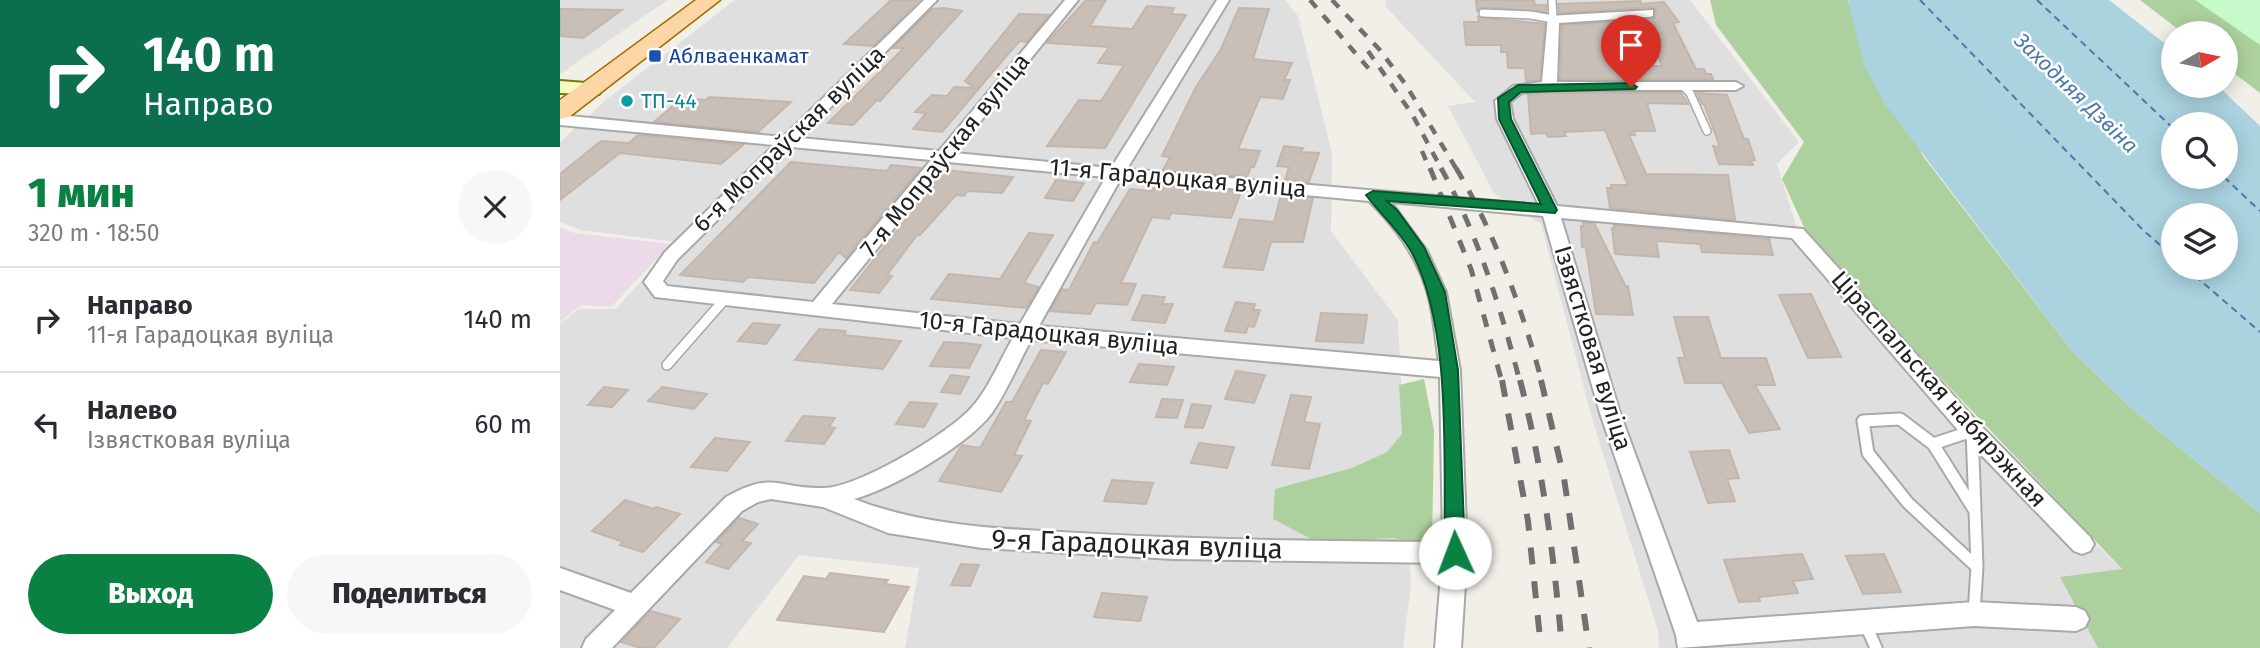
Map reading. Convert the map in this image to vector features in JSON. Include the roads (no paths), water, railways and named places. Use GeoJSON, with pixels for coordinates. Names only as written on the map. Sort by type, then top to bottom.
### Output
{"type":"FeatureCollection","features":[{"type":"Feature","properties":{"kind":"main road"},"geometry":{"type":"LineString","coordinates":[[560,112],[570,90],[690,0]]}},
{"type":"Feature","properties":{"kind":"main road"},"geometry":{"type":"LineString","coordinates":[[570,90],[709,0]]}},
{"type":"Feature","properties":{"kind":"street","name":"6-я Мопраўская вуліца"},"geometry":{"type":"LineString","coordinates":[[653,282],[671,256],[931,0]]}},
{"type":"Feature","properties":{"kind":"street","name":"7-я Мопраўская вуліца"},"geometry":{"type":"LineString","coordinates":[[817,310],[1072,0]]}},
{"type":"Feature","properties":{"kind":"street"},"geometry":{"type":"LineString","coordinates":[[595,648],[734,504],[753,493],[771,490],[825,498],[875,484],[939,445],[979,413],[1116,173],[1223,0]]}},
{"type":"Feature","properties":{"kind":"street"},"geometry":{"type":"LineString","coordinates":[[1648,13],[1553,19],[1549,86],[1736,86]]}},
{"type":"Feature","properties":{"kind":"street","name":"Ізвястковая вуліца"},"geometry":{"type":"LineString","coordinates":[[1549,86],[1518,89],[1502,101],[1505,119],[1550,210],[1610,414],[1690,642]]}},
{"type":"Feature","properties":{"kind":"street","name":"11-я Гарадоцкая вуліца"},"geometry":{"type":"LineString","coordinates":[[560,120],[944,158],[1797,233]]}},
{"type":"Feature","properties":{"kind":"street"},"geometry":{"type":"LineString","coordinates":[[1373,195],[1392,213],[1419,251],[1437,292],[1450,370],[1455,553],[1448,648]]}},
{"type":"Feature","properties":{"kind":"street","name":"Ціраспальская набярэжная"},"geometry":{"type":"LineString","coordinates":[[1797,233],[1972,431],[2082,544]]}},
{"type":"Feature","properties":{"kind":"street","name":"10-я Гарадоцкая вуліца"},"geometry":{"type":"LineString","coordinates":[[653,282],[662,292],[724,300],[1025,332],[1450,370]]}},
{"type":"Feature","properties":{"kind":"street","name":"9-я Гарадоцкая вуліца"},"geometry":{"type":"LineString","coordinates":[[825,498],[888,523],[982,538],[1173,549],[1455,553]]}},
{"type":"Feature","properties":{"kind":"street"},"geometry":{"type":"LineString","coordinates":[[560,579],[634,606]]}},
{"type":"Feature","properties":{"kind":"street"},"geometry":{"type":"LineString","coordinates":[[1690,642],[1865,622],[1974,614],[2076,619]]}},
{"type":"Feature","properties":{"kind":"lane"},"geometry":{"type":"LineString","coordinates":[[1483,13],[1531,15],[1553,19],[1552,0]]}},
{"type":"Feature","properties":{"kind":"lane"},"geometry":{"type":"LineString","coordinates":[[1685,88],[1690,93],[1707,131]]}},
{"type":"Feature","properties":{"kind":"lane"},"geometry":{"type":"LineString","coordinates":[[667,365],[724,300]]}},
{"type":"Feature","properties":{"kind":"lane"},"geometry":{"type":"LineString","coordinates":[[1975,511],[1933,444],[1900,419],[1863,421],[1868,453],[1908,503],[1977,567]]}},
{"type":"Feature","properties":{"kind":"lane"},"geometry":{"type":"LineString","coordinates":[[1933,444],[1972,431],[1977,567],[1974,614]]}},
{"type":"Feature","properties":{"kind":"lane"},"geometry":{"type":"LineString","coordinates":[[1865,622],[1876,648]]}},
{"type":"Feature","properties":{"kind":"water","name":"Заходняя Дзвіна"},"geometry":{"type":"Polygon","coordinates":[[[1848,0],[2109,0],[2161,41],[2161,98],[2231,98],[2260,126],[2260,513],[2132,409],[2073,352],[1885,104],[1864,65],[1848,0]]]}},
{"type":"Feature","properties":{"kind":"railway"},"geometry":{"type":"LineString","coordinates":[[1310,0],[1369,69]]}},
{"type":"Feature","properties":{"kind":"railway"},"geometry":{"type":"LineString","coordinates":[[1332,0],[1379,49],[1406,85],[1457,170]]}},
{"type":"Feature","properties":{"kind":"railway"},"geometry":{"type":"LineString","coordinates":[[1368,51],[1412,114],[1442,170]]}},
{"type":"Feature","properties":{"kind":"railway"},"geometry":{"type":"LineString","coordinates":[[1422,151],[1430,170]]}},
{"type":"Feature","properties":{"kind":"railway"},"geometry":{"type":"LineString","coordinates":[[1430,168],[1471,269],[1502,382]]}},
{"type":"Feature","properties":{"kind":"railway"},"geometry":{"type":"LineString","coordinates":[[1441,168],[1466,219],[1487,273],[1520,382]]}},
{"type":"Feature","properties":{"kind":"railway"},"geometry":{"type":"LineString","coordinates":[[1456,168],[1483,219],[1506,272],[1542,382]]}},
{"type":"Feature","properties":{"kind":"railway"},"geometry":{"type":"LineString","coordinates":[[1502,380],[1528,521],[1541,648]]}},
{"type":"Feature","properties":{"kind":"railway"},"geometry":{"type":"LineString","coordinates":[[1520,380],[1547,513],[1562,648]]}},
{"type":"Feature","properties":{"kind":"railway"},"geometry":{"type":"LineString","coordinates":[[1541,380],[1564,478],[1589,648]]}},
{"type":"Feature","properties":{"kind":"place","name":"Аблваенкамат"},"geometry":{"type":"Point","coordinates":[655,56]}},
{"type":"Feature","properties":{"kind":"place","name":"ТП-44"},"geometry":{"type":"Point","coordinates":[627,101]}}]}
